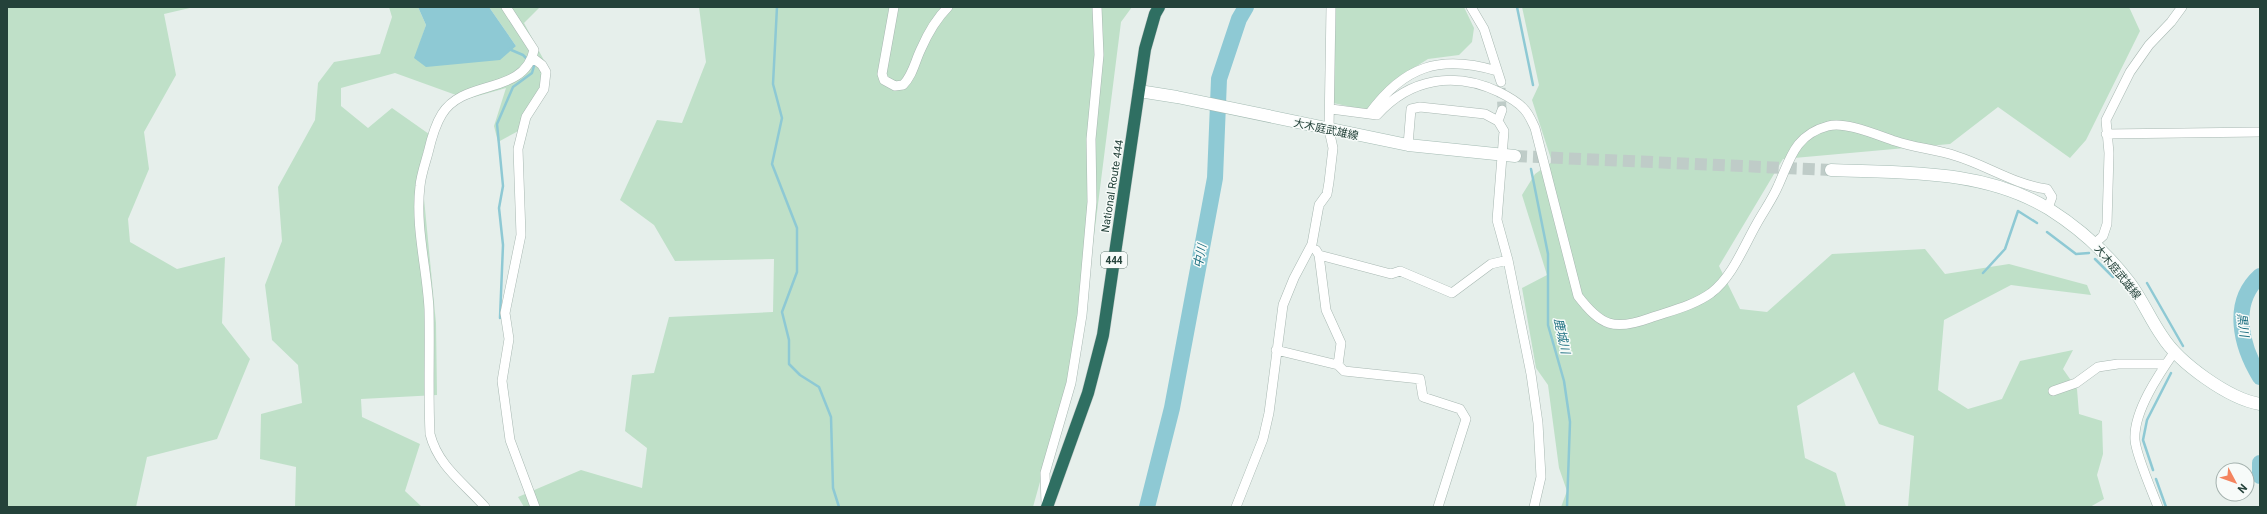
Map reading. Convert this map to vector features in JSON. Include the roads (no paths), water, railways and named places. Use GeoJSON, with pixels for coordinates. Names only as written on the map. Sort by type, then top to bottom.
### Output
{"type":"FeatureCollection","features":[{"type":"Feature","properties":{"kind":"highway","name":"National Route 444"},"geometry":{"type":"LineString","coordinates":[[1047,507],[1088,393],[1103,336],[1145,49],[1159,7]]}},
{"type":"Feature","properties":{"kind":"main road","name":"大木庭武雄線"},"geometry":{"type":"LineString","coordinates":[[1139,91],[1176,97],[1329,130],[1408,145],[1509,156]]}},
{"type":"Feature","properties":{"kind":"main road","name":"大木庭武雄線"},"geometry":{"type":"LineString","coordinates":[[1831,170],[1968,179],[2018,194],[2048,208],[2094,244],[2128,282],[2162,337],[2175,351],[2208,379],[2231,393],[2256,403]]}},
{"type":"Feature","properties":{"kind":"street"},"geometry":{"type":"LineString","coordinates":[[485,507],[444,466],[433,446],[430,434],[429,310],[419,214],[420,185],[431,140],[442,113],[465,93],[506,82],[523,73],[531,62],[534,50],[530,41],[506,7]]}},
{"type":"Feature","properties":{"kind":"street"},"geometry":{"type":"LineString","coordinates":[[894,7],[882,74],[884,80],[895,86],[903,85],[909,79],[920,49],[937,18],[948,7]]}},
{"type":"Feature","properties":{"kind":"street"},"geometry":{"type":"LineString","coordinates":[[1047,507],[1045,473],[1071,383],[1082,315],[1092,202],[1091,139],[1099,55],[1097,7]]}},
{"type":"Feature","properties":{"kind":"street"},"geometry":{"type":"LineString","coordinates":[[1236,507],[1263,438],[1269,413],[1283,305],[1294,278],[1312,244],[1319,205],[1327,194],[1330,182],[1333,148],[1329,130],[1331,7]]}},
{"type":"Feature","properties":{"kind":"street"},"geometry":{"type":"LineString","coordinates":[[1471,7],[1484,29],[1501,82]]}},
{"type":"Feature","properties":{"kind":"street"},"geometry":{"type":"LineString","coordinates":[[2094,244],[2103,236],[2107,224],[2109,153],[2106,134],[2106,120],[2130,72],[2149,45],[2171,22],[2182,7]]}},
{"type":"Feature","properties":{"kind":"street"},"geometry":{"type":"LineString","coordinates":[[531,62],[542,65],[546,72],[544,89],[526,118],[518,149],[521,234],[505,313],[509,339],[502,381],[510,440],[535,507]]}},
{"type":"Feature","properties":{"kind":"street"},"geometry":{"type":"LineString","coordinates":[[1369,114],[1379,100],[1396,85],[1416,71],[1436,64],[1458,62],[1497,71]]}},
{"type":"Feature","properties":{"kind":"street"},"geometry":{"type":"LineString","coordinates":[[1330,109],[1377,115],[1397,97],[1413,86],[1432,81],[1472,81],[1508,96],[1524,109],[1535,128],[1578,296],[1590,311],[1602,321],[1625,326],[1690,305],[1712,292],[1730,271],[1738,258],[1778,186],[1786,163],[1794,150],[1804,139],[1828,126],[1844,126],[1897,142],[1955,155],[2027,184],[2047,189],[2052,197],[2048,208]]}},
{"type":"Feature","properties":{"kind":"street"},"geometry":{"type":"LineString","coordinates":[[1397,97],[1411,109]]}},
{"type":"Feature","properties":{"kind":"street"},"geometry":{"type":"LineString","coordinates":[[1411,109],[1420,106],[1485,114],[1498,121],[1504,131],[1509,156],[1497,220],[1508,260],[1531,374],[1538,423],[1541,477],[1534,507]]}},
{"type":"Feature","properties":{"kind":"street"},"geometry":{"type":"LineString","coordinates":[[1408,145],[1411,109]]}},
{"type":"Feature","properties":{"kind":"street"},"geometry":{"type":"LineString","coordinates":[[1498,121],[1502,110]]}},
{"type":"Feature","properties":{"kind":"street"},"geometry":{"type":"LineString","coordinates":[[2106,134],[2260,132]]}},
{"type":"Feature","properties":{"kind":"street"},"geometry":{"type":"LineString","coordinates":[[1312,244],[1319,255],[1326,310],[1341,343],[1338,364]]}},
{"type":"Feature","properties":{"kind":"street"},"geometry":{"type":"LineString","coordinates":[[1319,255],[1391,274],[1400,271],[1452,293],[1491,264],[1508,260]]}},
{"type":"Feature","properties":{"kind":"street"},"geometry":{"type":"LineString","coordinates":[[1276,350],[1338,364],[1344,370],[1420,379],[1423,397],[1460,409],[1466,419],[1438,507]]}},
{"type":"Feature","properties":{"kind":"street"},"geometry":{"type":"LineString","coordinates":[[2158,507],[2135,442],[2134,429],[2144,403],[2175,351]]}},
{"type":"Feature","properties":{"kind":"street"},"geometry":{"type":"LineString","coordinates":[[2053,391],[2076,383],[2098,367],[2118,364],[2166,364]]}},
{"type":"Feature","properties":{"kind":"water"},"geometry":{"type":"Polygon","coordinates":[[[418,7],[489,7],[516,46],[500,60],[426,67],[414,58],[426,25],[418,7]]]}},
{"type":"Feature","properties":{"kind":"waterway"},"geometry":{"type":"LineString","coordinates":[[777,7],[773,84],[782,118],[772,164],[797,228],[797,272],[782,312],[789,340],[789,364],[800,375],[819,387],[831,417],[833,488],[839,507]]}},
{"type":"Feature","properties":{"kind":"waterway","name":"中川"},"geometry":{"type":"LineString","coordinates":[[1147,507],[1172,408],[1215,178],[1219,79],[1239,19],[1246,7]]}},
{"type":"Feature","properties":{"kind":"waterway","name":"鹿城川"},"geometry":{"type":"LineString","coordinates":[[1517,7],[1533,85]]}},
{"type":"Feature","properties":{"kind":"waterway"},"geometry":{"type":"LineString","coordinates":[[509,49],[523,55],[527,59]]}},
{"type":"Feature","properties":{"kind":"waterway"},"geometry":{"type":"LineString","coordinates":[[500,318],[503,245],[499,208],[503,186],[497,124],[513,87],[532,73],[534,66],[530,63]]}},
{"type":"Feature","properties":{"kind":"waterway","name":"鹿城川"},"geometry":{"type":"LineString","coordinates":[[1531,169],[1548,254],[1548,325],[1564,381],[1570,422],[1567,507]]}},
{"type":"Feature","properties":{"kind":"waterway"},"geometry":{"type":"LineString","coordinates":[[1983,273],[2005,249],[2018,211],[2037,223]]}},
{"type":"Feature","properties":{"kind":"waterway"},"geometry":{"type":"LineString","coordinates":[[2047,232],[2076,254],[2089,253]]}},
{"type":"Feature","properties":{"kind":"waterway"},"geometry":{"type":"LineString","coordinates":[[2095,259],[2113,277]]}},
{"type":"Feature","properties":{"kind":"waterway","name":"黒川"},"geometry":{"type":"LineString","coordinates":[[2260,276],[2251,287],[2245,299],[2242,312],[2244,339],[2253,365],[2260,377]]}},
{"type":"Feature","properties":{"kind":"waterway"},"geometry":{"type":"LineString","coordinates":[[2147,283],[2183,346]]}},
{"type":"Feature","properties":{"kind":"waterway"},"geometry":{"type":"LineString","coordinates":[[2153,470],[2143,440],[2147,420],[2171,373]]}},
{"type":"Feature","properties":{"kind":"waterway","name":"黒川"},"geometry":{"type":"LineString","coordinates":[[2260,463],[2260,476]]}},
{"type":"Feature","properties":{"kind":"waterway"},"geometry":{"type":"LineString","coordinates":[[2156,479],[2166,507]]}},
{"type":"Feature","properties":{"kind":"tunnel"},"geometry":{"type":"LineString","coordinates":[[1501,88],[1502,110]]}},
{"type":"Feature","properties":{"kind":"tunnel"},"geometry":{"type":"LineString","coordinates":[[1515,156],[1831,170]]}}]}
